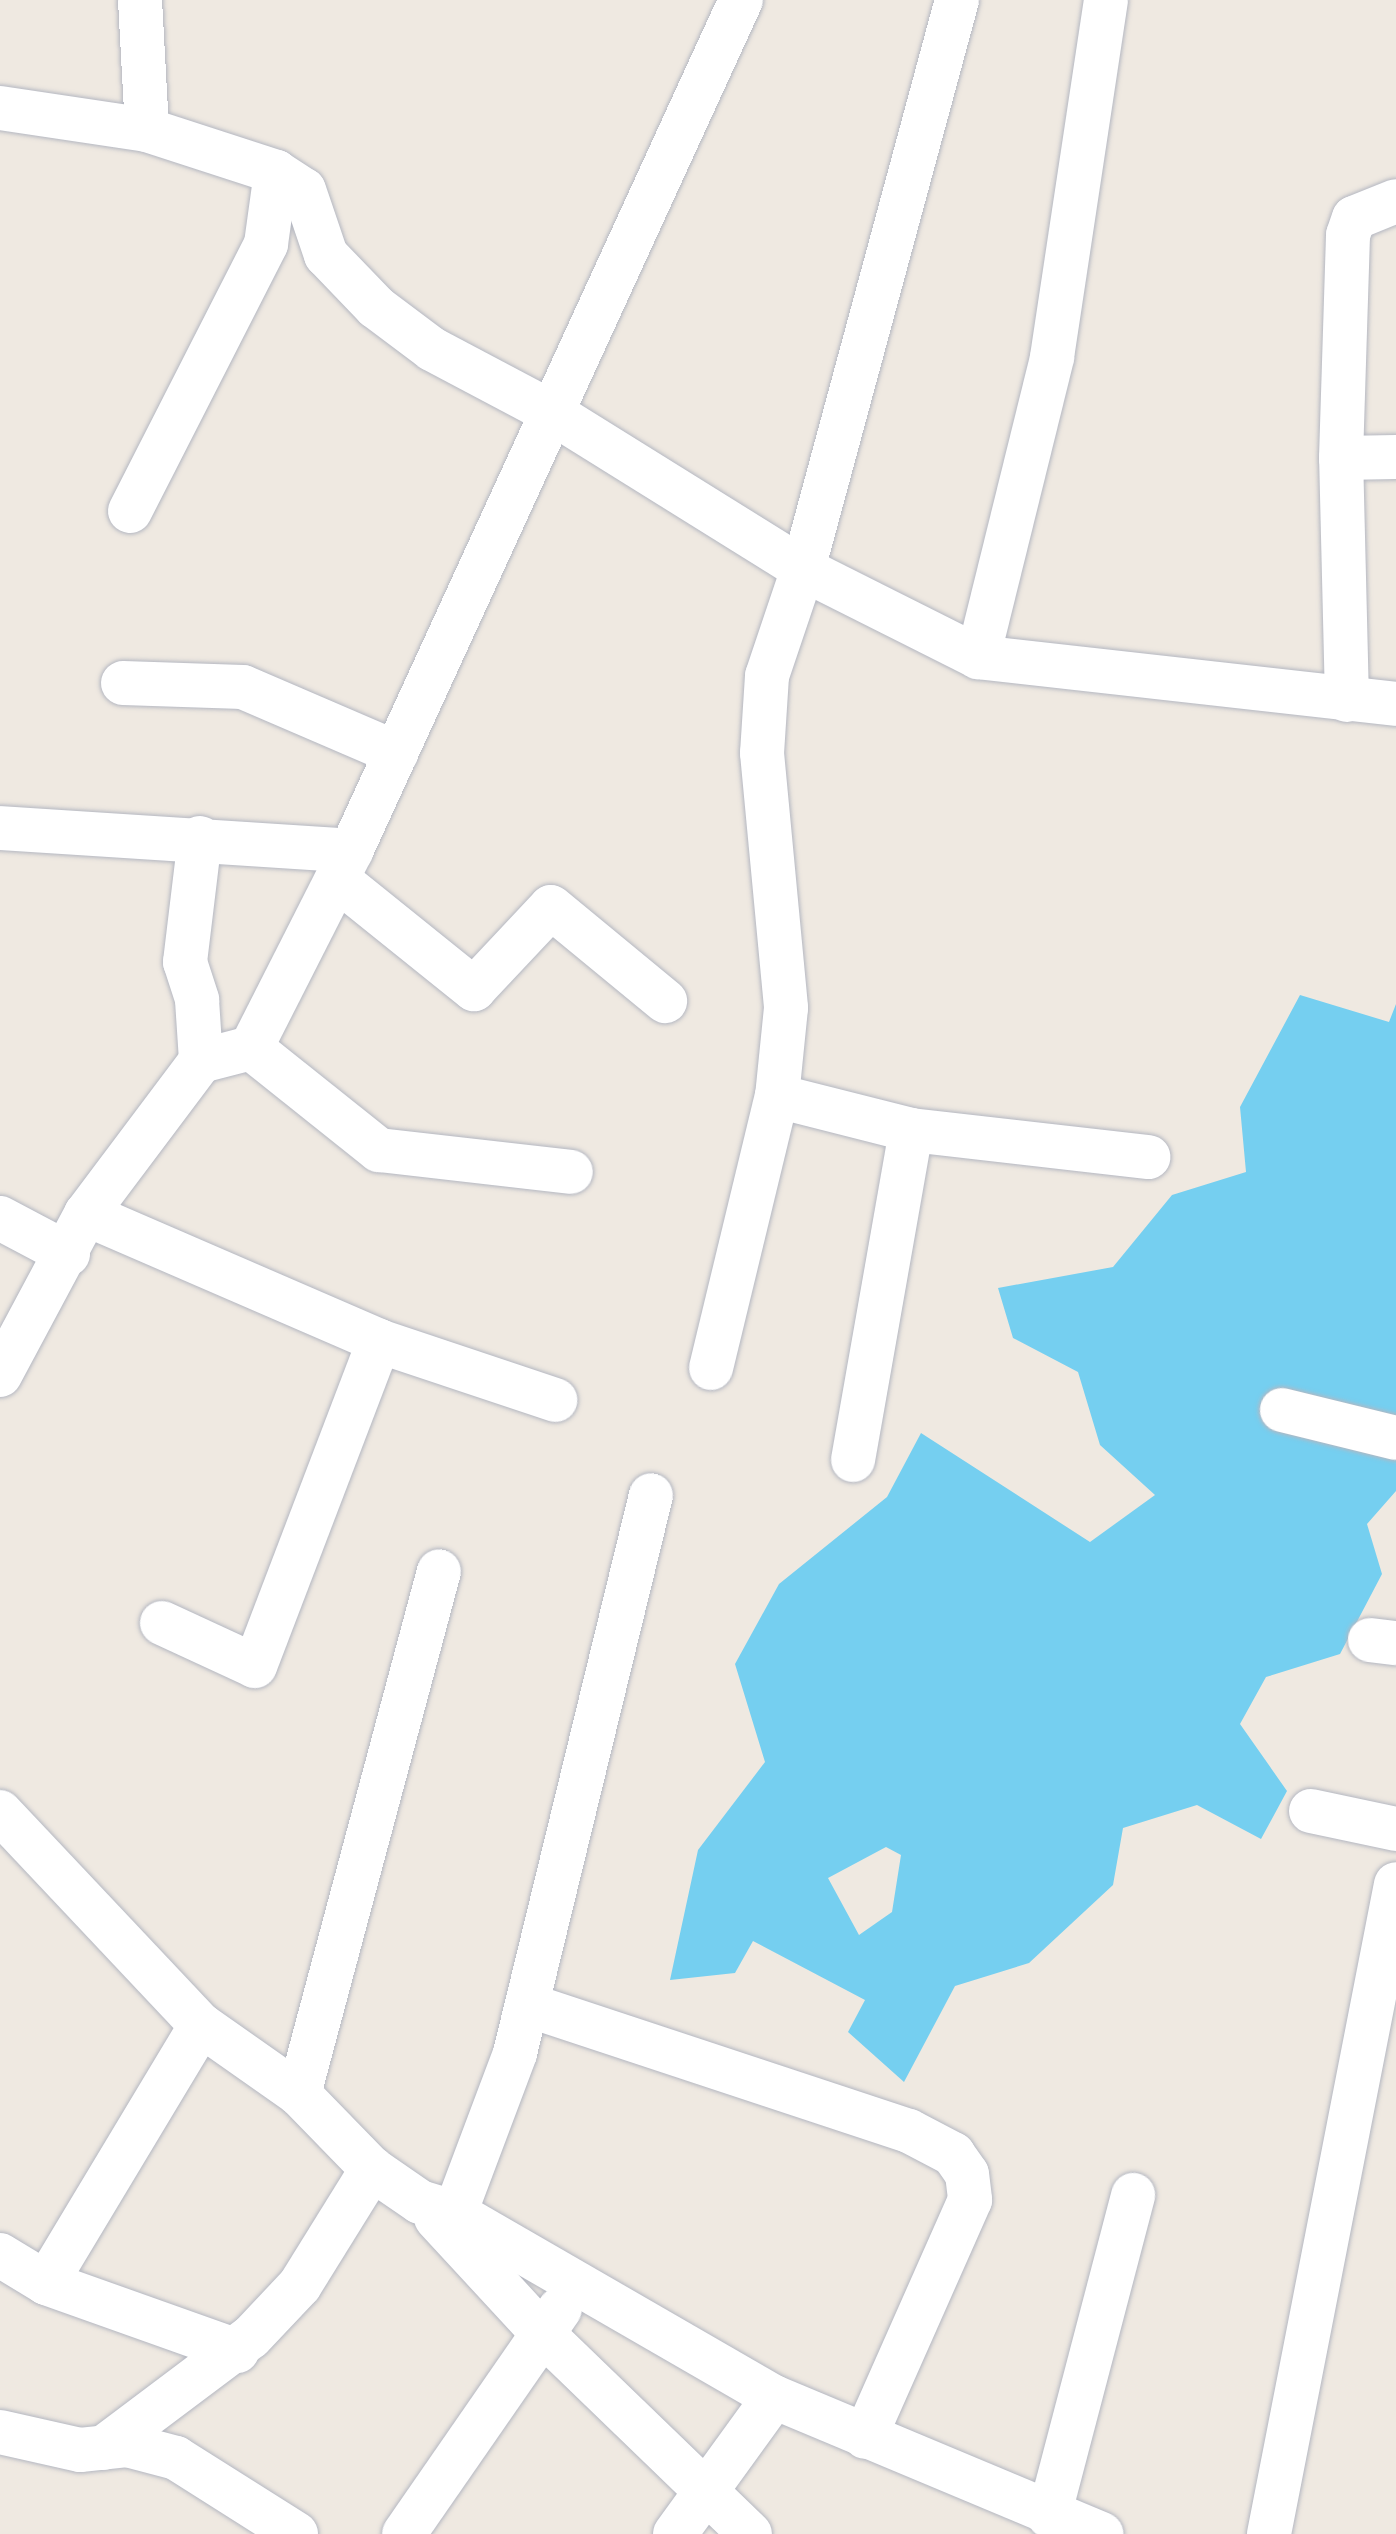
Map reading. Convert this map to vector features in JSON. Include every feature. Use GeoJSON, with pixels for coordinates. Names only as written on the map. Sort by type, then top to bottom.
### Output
{"type":"FeatureCollection","features":[{"type":"Feature","properties":{"kind":"street"},"geometry":{"type":"LineString","coordinates":[[140,0],[147,130]]}},
{"type":"Feature","properties":{"kind":"street"},"geometry":{"type":"LineString","coordinates":[[0,1375],[68,1254],[86,1214],[201,1061],[251,1048],[344,865],[741,0]]}},
{"type":"Feature","properties":{"kind":"street"},"geometry":{"type":"LineString","coordinates":[[711,1368],[777,1096],[786,1008],[762,753],[767,676],[803,569],[957,0]]}},
{"type":"Feature","properties":{"kind":"street"},"geometry":{"type":"LineString","coordinates":[[978,657],[1052,357],[1100,2]]}},
{"type":"Feature","properties":{"kind":"street"},"geometry":{"type":"LineString","coordinates":[[0,108],[147,130],[276,172],[304,190],[326,255],[376,307],[432,349],[551,412],[803,569],[978,657],[1396,704]]}},
{"type":"Feature","properties":{"kind":"street"},"geometry":{"type":"LineString","coordinates":[[130,511],[266,244],[276,172]]}},
{"type":"Feature","properties":{"kind":"street"},"geometry":{"type":"LineString","coordinates":[[1347,700],[1341,458],[1348,235],[1354,218],[1396,201]]}},
{"type":"Feature","properties":{"kind":"street"},"geometry":{"type":"LineString","coordinates":[[1341,458],[1396,457]]}},
{"type":"Feature","properties":{"kind":"street"},"geometry":{"type":"LineString","coordinates":[[123,683],[243,687],[396,753]]}},
{"type":"Feature","properties":{"kind":"street"},"geometry":{"type":"LineString","coordinates":[[0,828],[200,838],[344,865],[474,989],[551,907],[665,1001]]}},
{"type":"Feature","properties":{"kind":"street"},"geometry":{"type":"LineString","coordinates":[[200,838],[185,962],[197,1000],[201,1061]]}},
{"type":"Feature","properties":{"kind":"street"},"geometry":{"type":"LineString","coordinates":[[251,1048],[379,1150],[571,1172]]}},
{"type":"Feature","properties":{"kind":"street"},"geometry":{"type":"LineString","coordinates":[[777,1096],[911,1130],[1148,1157]]}},
{"type":"Feature","properties":{"kind":"street"},"geometry":{"type":"LineString","coordinates":[[853,1460],[911,1130]]}},
{"type":"Feature","properties":{"kind":"street"},"geometry":{"type":"LineString","coordinates":[[86,1214],[379,1341],[555,1400]]}},
{"type":"Feature","properties":{"kind":"street"},"geometry":{"type":"LineString","coordinates":[[0,1218],[68,1254]]}},
{"type":"Feature","properties":{"kind":"street"},"geometry":{"type":"LineString","coordinates":[[162,1623],[255,1666],[379,1341]]}},
{"type":"Feature","properties":{"kind":"street"},"geometry":{"type":"LineString","coordinates":[[1282,1410],[1396,1438]]}},
{"type":"Feature","properties":{"kind":"street"},"geometry":{"type":"LineString","coordinates":[[438,2208],[528,2005],[651,1495]]}},
{"type":"Feature","properties":{"kind":"street"},"geometry":{"type":"LineString","coordinates":[[299,2094],[439,1571]]}},
{"type":"Feature","properties":{"kind":"street"},"geometry":{"type":"LineString","coordinates":[[1311,1811],[1396,1829]]}},
{"type":"Feature","properties":{"kind":"street"},"geometry":{"type":"LineString","coordinates":[[0,1812],[201,2025],[299,2094],[372,2169],[774,2397],[1049,2516],[1102,2534]]}},
{"type":"Feature","properties":{"kind":"street"},"geometry":{"type":"LineString","coordinates":[[1269,2534],[1396,1884]]}},
{"type":"Feature","properties":{"kind":"street"},"geometry":{"type":"LineString","coordinates":[[528,2005],[909,2131],[953,2154],[967,2174],[970,2200],[865,2437]]}},
{"type":"Feature","properties":{"kind":"street"},"geometry":{"type":"LineString","coordinates":[[46,2283],[201,2025]]}},
{"type":"Feature","properties":{"kind":"street"},"geometry":{"type":"LineString","coordinates":[[103,2448],[237,2351],[300,2285],[372,2169]]}},
{"type":"Feature","properties":{"kind":"street"},"geometry":{"type":"LineString","coordinates":[[1049,2516],[1133,2195]]}},
{"type":"Feature","properties":{"kind":"street"},"geometry":{"type":"LineString","coordinates":[[438,2208],[542,2333],[703,2492],[750,2534]]}},
{"type":"Feature","properties":{"kind":"street"},"geometry":{"type":"LineString","coordinates":[[0,2255],[46,2283],[237,2351]]}},
{"type":"Feature","properties":{"kind":"street"},"geometry":{"type":"LineString","coordinates":[[404,2534],[578,2285]]}},
{"type":"Feature","properties":{"kind":"street"},"geometry":{"type":"LineString","coordinates":[[675,2534],[774,2397]]}},
{"type":"Feature","properties":{"kind":"street"},"geometry":{"type":"LineString","coordinates":[[3,2443],[80,2450],[127,2445],[176,2458],[296,2534]]}},
{"type":"Feature","properties":{"kind":"water"},"geometry":{"type":"Polygon","coordinates":[[[1300,995],[1389,1022],[1396,1004],[1396,1491],[1367,1524],[1382,1574],[1340,1654],[1266,1677],[1240,1724],[1287,1791],[1261,1839],[1197,1805],[1123,1828],[1113,1885],[1029,1963],[955,1986],[904,2082],[848,2032],[865,2000],[753,1941],[735,1973],[670,1980],[698,1850],[765,1762],[735,1664],[779,1584],[887,1497],[921,1433],[1090,1542],[1155,1495],[1100,1445],[1078,1372],[1013,1338],[998,1288],[1113,1267],[1172,1195],[1246,1172],[1240,1107],[1300,995]],[[886,1847],[828,1878],[859,1935],[892,1912],[901,1855],[886,1847]]]}}]}
